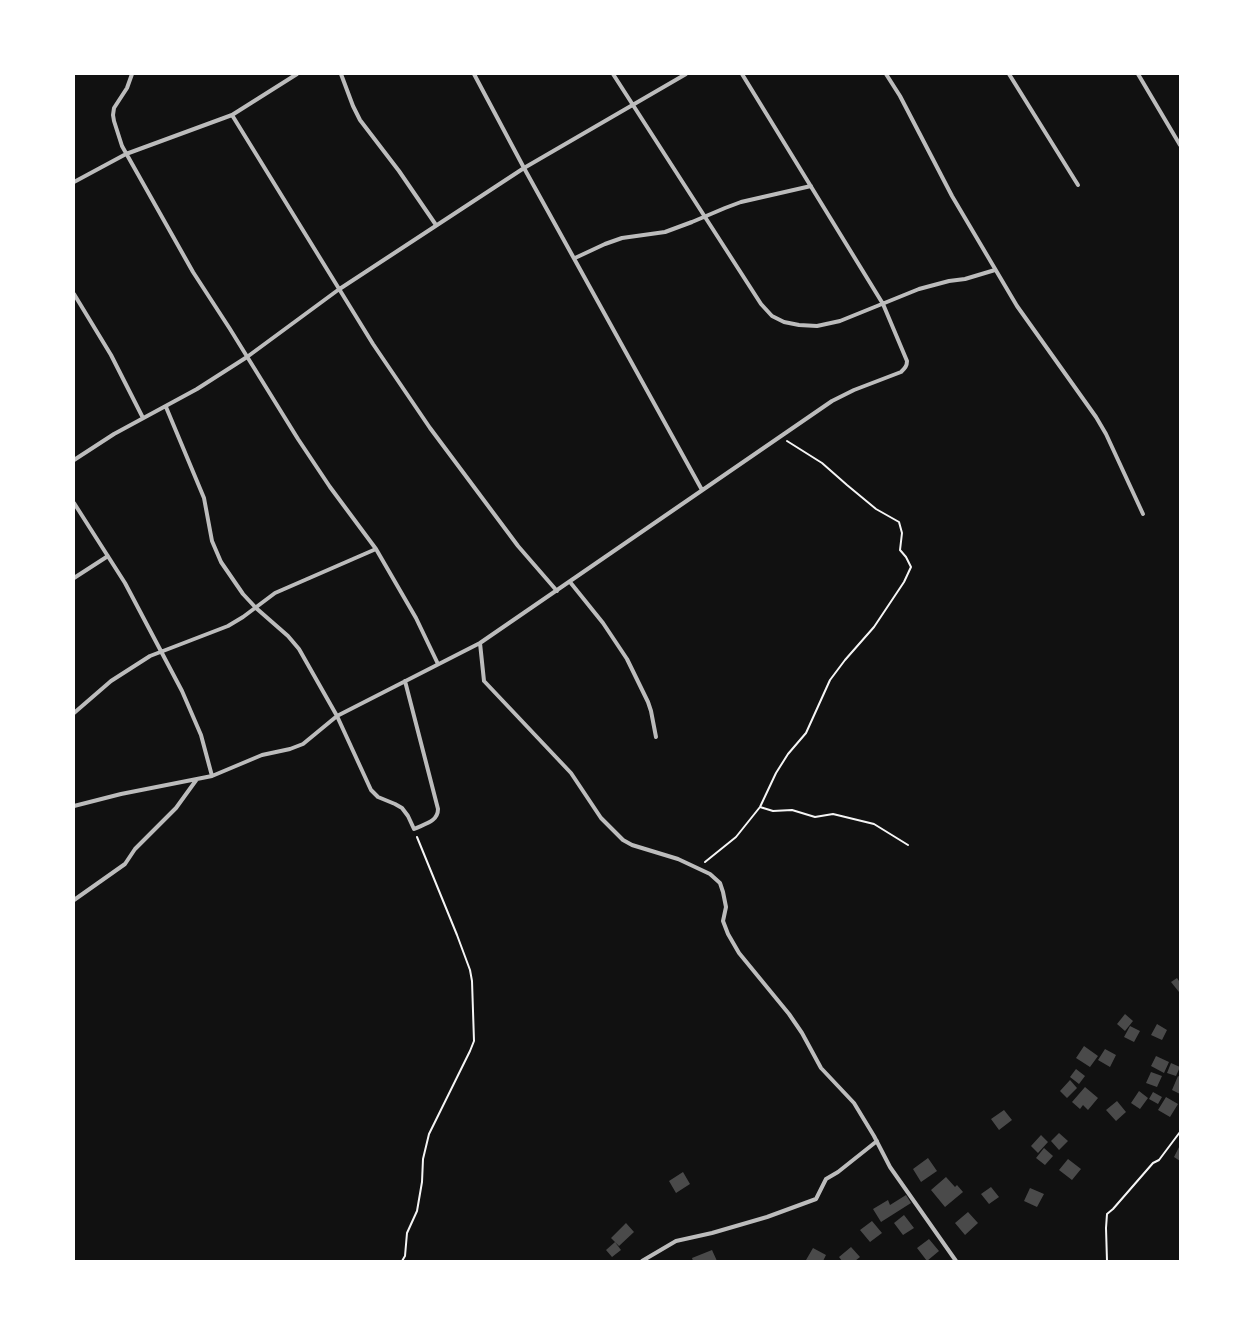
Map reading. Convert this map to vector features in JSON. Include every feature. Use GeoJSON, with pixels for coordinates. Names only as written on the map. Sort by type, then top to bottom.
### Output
{"type":"FeatureCollection","features":[{"type":"Feature","properties":{"kind":"street"},"geometry":{"type":"LineString","coordinates":[[132,74],[126,88],[114,108],[113,115],[122,146],[126,154],[193,272],[298,439],[330,487],[376,549],[416,618],[438,664]]}},
{"type":"Feature","properties":{"kind":"street"},"geometry":{"type":"LineString","coordinates":[[74,182],[126,154],[232,115],[297,74]]}},
{"type":"Feature","properties":{"kind":"street"},"geometry":{"type":"LineString","coordinates":[[341,74],[360,120],[403,176],[436,225]]}},
{"type":"Feature","properties":{"kind":"street"},"geometry":{"type":"LineString","coordinates":[[474,74],[524,168],[702,490]]}},
{"type":"Feature","properties":{"kind":"street"},"geometry":{"type":"LineString","coordinates":[[613,74],[762,304],[772,316],[784,322],[799,326],[817,326],[840,321],[918,289],[965,279],[995,270]]}},
{"type":"Feature","properties":{"kind":"street"},"geometry":{"type":"LineString","coordinates":[[74,460],[114,434],[197,389],[247,357],[338,290],[524,168],[686,74]]}},
{"type":"Feature","properties":{"kind":"street"},"geometry":{"type":"LineString","coordinates":[[74,806],[121,794],[212,776],[262,755],[290,749],[303,744],[337,716],[480,643],[832,401],[854,390],[901,372],[907,365],[907,361],[883,304],[742,74]]}},
{"type":"Feature","properties":{"kind":"street"},"geometry":{"type":"LineString","coordinates":[[886,74],[900,96],[952,196],[995,270],[1017,306],[1096,417],[1106,434],[1143,514]]}},
{"type":"Feature","properties":{"kind":"street"},"geometry":{"type":"LineString","coordinates":[[1009,74],[1078,185]]}},
{"type":"Feature","properties":{"kind":"street"},"geometry":{"type":"LineString","coordinates":[[1138,74],[1180,145]]}},
{"type":"Feature","properties":{"kind":"street"},"geometry":{"type":"LineString","coordinates":[[232,115],[338,290],[430,428],[518,546],[557,591]]}},
{"type":"Feature","properties":{"kind":"street"},"geometry":{"type":"LineString","coordinates":[[575,258],[622,238],[665,232],[741,202],[811,186]]}},
{"type":"Feature","properties":{"kind":"street"},"geometry":{"type":"LineString","coordinates":[[74,294],[111,355],[143,418]]}},
{"type":"Feature","properties":{"kind":"street"},"geometry":{"type":"LineString","coordinates":[[166,407],[192,466],[204,498],[212,541],[221,562],[235,583],[256,608],[288,636],[299,649],[337,716],[371,790],[378,797],[402,808],[408,816],[414,829],[437,817],[438,809],[405,681]]}},
{"type":"Feature","properties":{"kind":"street"},"geometry":{"type":"LineString","coordinates":[[74,503],[125,583],[161,651],[201,735],[212,776]]}},
{"type":"Feature","properties":{"kind":"street"},"geometry":{"type":"LineString","coordinates":[[74,712],[111,681],[140,661],[161,651],[228,626],[256,608],[275,592],[376,549]]}},
{"type":"Feature","properties":{"kind":"street"},"geometry":{"type":"LineString","coordinates":[[74,578],[108,556]]}},
{"type":"Feature","properties":{"kind":"street"},"geometry":{"type":"LineString","coordinates":[[570,582],[603,623],[627,659],[648,702],[656,737]]}},
{"type":"Feature","properties":{"kind":"street"},"geometry":{"type":"LineString","coordinates":[[480,643],[484,681],[571,773],[601,818],[623,840],[632,845],[678,859],[710,874],[720,883],[726,907],[723,921],[728,934],[739,953],[789,1014],[802,1033],[821,1068],[854,1103],[877,1141],[890,1167],[956,1261]]}},
{"type":"Feature","properties":{"kind":"street"},"geometry":{"type":"LineString","coordinates":[[74,900],[125,864],[135,850],[176,808],[198,779]]}},
{"type":"Feature","properties":{"kind":"street"},"geometry":{"type":"LineString","coordinates":[[642,1261],[676,1241],[712,1233],[767,1217],[816,1199],[826,1179],[838,1172],[877,1141]]}},
{"type":"Feature","properties":{"kind":"path"},"geometry":{"type":"LineString","coordinates":[[698,868],[736,837],[760,807],[776,773],[788,754],[806,733],[830,680],[845,660],[874,627],[904,582],[911,567],[906,557],[900,550],[902,533],[899,522],[876,509],[822,462],[779,436]]}},
{"type":"Feature","properties":{"kind":"path"},"geometry":{"type":"LineString","coordinates":[[760,807],[773,811],[792,810],[815,817],[833,814],[874,824],[908,844]]}},
{"type":"Feature","properties":{"kind":"path"},"geometry":{"type":"LineString","coordinates":[[402,1261],[405,1256],[407,1233],[417,1211],[422,1182],[423,1159],[429,1134],[474,1041],[472,981],[470,970],[414,829]]}},
{"type":"Feature","properties":{"kind":"path"},"geometry":{"type":"LineString","coordinates":[[1107,1261],[1107,1214],[1153,1163],[1159,1160],[1180,1132]]}},
{"type":"Feature","properties":{"kind":"building"},"geometry":{"type":"Polygon","coordinates":[[[1177,978],[1179,981],[1180,980],[1179,992],[1171,982],[1177,978]]]}},
{"type":"Feature","properties":{"kind":"building"},"geometry":{"type":"Polygon","coordinates":[[[1125,1014],[1133,1021],[1125,1031],[1117,1024],[1125,1014]]]}},
{"type":"Feature","properties":{"kind":"building"},"geometry":{"type":"Polygon","coordinates":[[[1157,1024],[1167,1030],[1162,1040],[1151,1035],[1157,1024]]]}},
{"type":"Feature","properties":{"kind":"building"},"geometry":{"type":"Polygon","coordinates":[[[1130,1026],[1140,1031],[1134,1042],[1124,1037],[1130,1026]]]}},
{"type":"Feature","properties":{"kind":"building"},"geometry":{"type":"Polygon","coordinates":[[[1084,1046],[1098,1056],[1090,1067],[1076,1058],[1084,1046]]]}},
{"type":"Feature","properties":{"kind":"building"},"geometry":{"type":"Polygon","coordinates":[[[1105,1049],[1116,1055],[1110,1067],[1098,1060],[1105,1049]]]}},
{"type":"Feature","properties":{"kind":"building"},"geometry":{"type":"Polygon","coordinates":[[[1156,1056],[1169,1062],[1164,1073],[1151,1066],[1156,1056]]]}},
{"type":"Feature","properties":{"kind":"building"},"geometry":{"type":"Polygon","coordinates":[[[1171,1063],[1180,1067],[1176,1076],[1167,1073],[1171,1063]]]}},
{"type":"Feature","properties":{"kind":"building"},"geometry":{"type":"Polygon","coordinates":[[[1076,1069],[1085,1076],[1079,1084],[1070,1077],[1076,1069]]]}},
{"type":"Feature","properties":{"kind":"building"},"geometry":{"type":"Polygon","coordinates":[[[1151,1072],[1162,1076],[1157,1087],[1146,1083],[1151,1072]]]}},
{"type":"Feature","properties":{"kind":"building"},"geometry":{"type":"Polygon","coordinates":[[[1178,1076],[1180,1077],[1180,1094],[1172,1090],[1178,1076]]]}},
{"type":"Feature","properties":{"kind":"building"},"geometry":{"type":"Polygon","coordinates":[[[1070,1080],[1077,1088],[1067,1098],[1060,1091],[1070,1080]]]}},
{"type":"Feature","properties":{"kind":"building"},"geometry":{"type":"Polygon","coordinates":[[[1085,1087],[1098,1098],[1088,1110],[1083,1105],[1080,1109],[1072,1102],[1085,1087]]]}},
{"type":"Feature","properties":{"kind":"building"},"geometry":{"type":"Polygon","coordinates":[[[1139,1091],[1148,1098],[1140,1109],[1131,1103],[1139,1091]]]}},
{"type":"Feature","properties":{"kind":"building"},"geometry":{"type":"Polygon","coordinates":[[[1153,1092],[1162,1097],[1158,1104],[1149,1099],[1153,1092]]]}},
{"type":"Feature","properties":{"kind":"building"},"geometry":{"type":"Polygon","coordinates":[[[1166,1097],[1178,1104],[1170,1117],[1158,1110],[1166,1097]]]}},
{"type":"Feature","properties":{"kind":"building"},"geometry":{"type":"Polygon","coordinates":[[[1117,1101],[1126,1112],[1116,1121],[1106,1110],[1117,1101]]]}},
{"type":"Feature","properties":{"kind":"building"},"geometry":{"type":"Polygon","coordinates":[[[1004,1110],[1012,1120],[999,1130],[991,1119],[1004,1110]]]}},
{"type":"Feature","properties":{"kind":"building"},"geometry":{"type":"Polygon","coordinates":[[[1059,1133],[1068,1141],[1059,1150],[1051,1141],[1059,1133]]]}},
{"type":"Feature","properties":{"kind":"building"},"geometry":{"type":"Polygon","coordinates":[[[1041,1135],[1048,1142],[1038,1153],[1031,1146],[1041,1135]]]}},
{"type":"Feature","properties":{"kind":"building"},"geometry":{"type":"Polygon","coordinates":[[[1180,1145],[1180,1161],[1174,1157],[1180,1145]]]}},
{"type":"Feature","properties":{"kind":"building"},"geometry":{"type":"Polygon","coordinates":[[[1044,1148],[1053,1156],[1045,1165],[1036,1158],[1044,1148]]]}},
{"type":"Feature","properties":{"kind":"building"},"geometry":{"type":"Polygon","coordinates":[[[928,1158],[937,1171],[921,1182],[913,1169],[928,1158]]]}},
{"type":"Feature","properties":{"kind":"building"},"geometry":{"type":"Polygon","coordinates":[[[1068,1159],[1081,1169],[1072,1180],[1059,1170],[1068,1159]]]}},
{"type":"Feature","properties":{"kind":"building"},"geometry":{"type":"Polygon","coordinates":[[[683,1172],[690,1184],[676,1193],[669,1181],[683,1172]]]}},
{"type":"Feature","properties":{"kind":"building"},"geometry":{"type":"Polygon","coordinates":[[[946,1177],[955,1187],[957,1185],[963,1192],[945,1207],[931,1190],[946,1177]]]}},
{"type":"Feature","properties":{"kind":"building"},"geometry":{"type":"Polygon","coordinates":[[[991,1187],[999,1197],[989,1204],[981,1194],[991,1187]]]}},
{"type":"Feature","properties":{"kind":"building"},"geometry":{"type":"Polygon","coordinates":[[[1030,1188],[1044,1194],[1037,1207],[1024,1201],[1030,1188]]]}},
{"type":"Feature","properties":{"kind":"building"},"geometry":{"type":"Polygon","coordinates":[[[906,1195],[911,1203],[881,1222],[873,1209],[888,1200],[890,1205],[906,1195]]]}},
{"type":"Feature","properties":{"kind":"building"},"geometry":{"type":"Polygon","coordinates":[[[968,1212],[978,1223],[965,1235],[955,1223],[968,1212]]]}},
{"type":"Feature","properties":{"kind":"building"},"geometry":{"type":"Polygon","coordinates":[[[904,1215],[914,1228],[903,1235],[894,1223],[904,1215]]]}},
{"type":"Feature","properties":{"kind":"building"},"geometry":{"type":"Polygon","coordinates":[[[872,1221],[882,1233],[870,1242],[860,1230],[872,1221]]]}},
{"type":"Feature","properties":{"kind":"building"},"geometry":{"type":"Polygon","coordinates":[[[626,1223],[634,1232],[619,1246],[611,1238],[626,1223]]]}},
{"type":"Feature","properties":{"kind":"building"},"geometry":{"type":"Polygon","coordinates":[[[929,1239],[939,1251],[927,1261],[917,1248],[929,1239]]]}},
{"type":"Feature","properties":{"kind":"building"},"geometry":{"type":"Polygon","coordinates":[[[615,1242],[621,1250],[612,1257],[606,1250],[615,1242]]]}},
{"type":"Feature","properties":{"kind":"building"},"geometry":{"type":"Polygon","coordinates":[[[851,1247],[860,1257],[855,1261],[842,1261],[839,1257],[851,1247]]]}},
{"type":"Feature","properties":{"kind":"building"},"geometry":{"type":"Polygon","coordinates":[[[813,1248],[826,1255],[823,1261],[806,1260],[813,1248]]]}},
{"type":"Feature","properties":{"kind":"building"},"geometry":{"type":"Polygon","coordinates":[[[712,1250],[717,1261],[693,1261],[692,1258],[712,1250]]]}}]}
